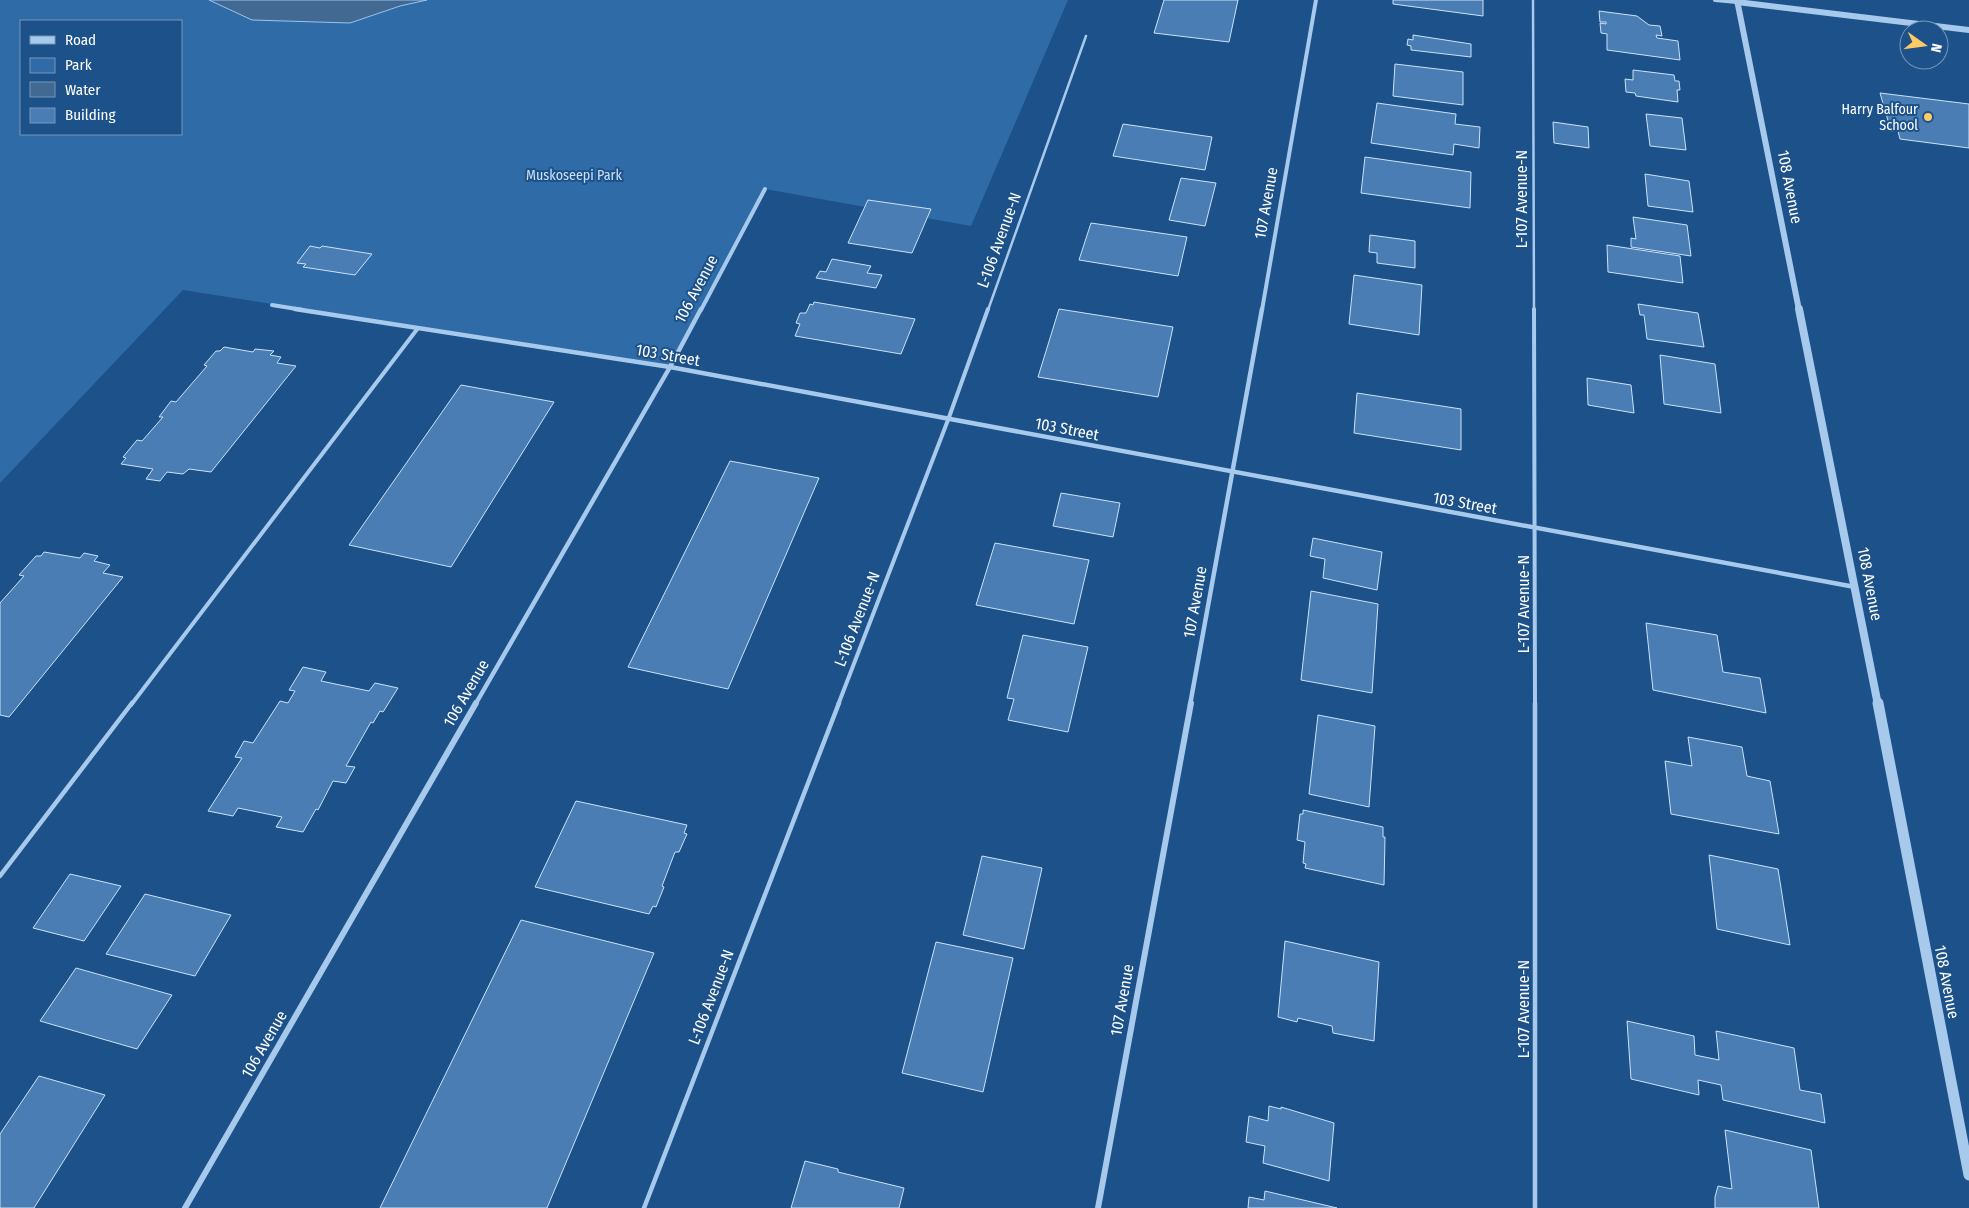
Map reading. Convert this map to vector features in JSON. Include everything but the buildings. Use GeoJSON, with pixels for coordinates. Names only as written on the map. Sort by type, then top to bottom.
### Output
{"type":"FeatureCollection","features":[{"type":"Feature","properties":{"kind":"street","name":"107 Avenue"},"geometry":{"type":"LineString","coordinates":[[1098,1208],[1233,473],[1316,0]]}},
{"type":"Feature","properties":{"kind":"street"},"geometry":{"type":"LineString","coordinates":[[1715,0],[1737,1],[1969,30]]}},
{"type":"Feature","properties":{"kind":"street","name":"108 Avenue"},"geometry":{"type":"LineString","coordinates":[[1737,1],[1855,587],[1969,1175]]}},
{"type":"Feature","properties":{"kind":"street","name":"106 Avenue"},"geometry":{"type":"LineString","coordinates":[[185,1208],[670,367],[765,189]]}},
{"type":"Feature","properties":{"kind":"street","name":"103 Street"},"geometry":{"type":"LineString","coordinates":[[272,305],[670,367],[1855,587]]}},
{"type":"Feature","properties":{"kind":"lane","name":"L-107 Avenue-N"},"geometry":{"type":"LineString","coordinates":[[1533,0],[1535,1208]]}},
{"type":"Feature","properties":{"kind":"lane","name":"L-106 Avenue-N"},"geometry":{"type":"LineString","coordinates":[[644,1208],[948,420],[1086,36]]}},
{"type":"Feature","properties":{"kind":"lane"},"geometry":{"type":"LineString","coordinates":[[0,876],[418,328]]}},
{"type":"Feature","properties":{"kind":"green space","name":"Muskoseepi Park"},"geometry":{"type":"Polygon","coordinates":[[[0,0],[1068,0],[971,226],[765,189],[670,367],[183,290],[0,483],[0,0]]]}},
{"type":"Feature","properties":{"kind":"water"},"geometry":{"type":"Polygon","coordinates":[[[209,0],[427,0],[400,6],[350,23],[252,20],[209,0]]]}},
{"type":"Feature","properties":{"kind":"place","name":"Harry Balfour School"},"geometry":{"type":"Point","coordinates":[1928,117]}}]}
